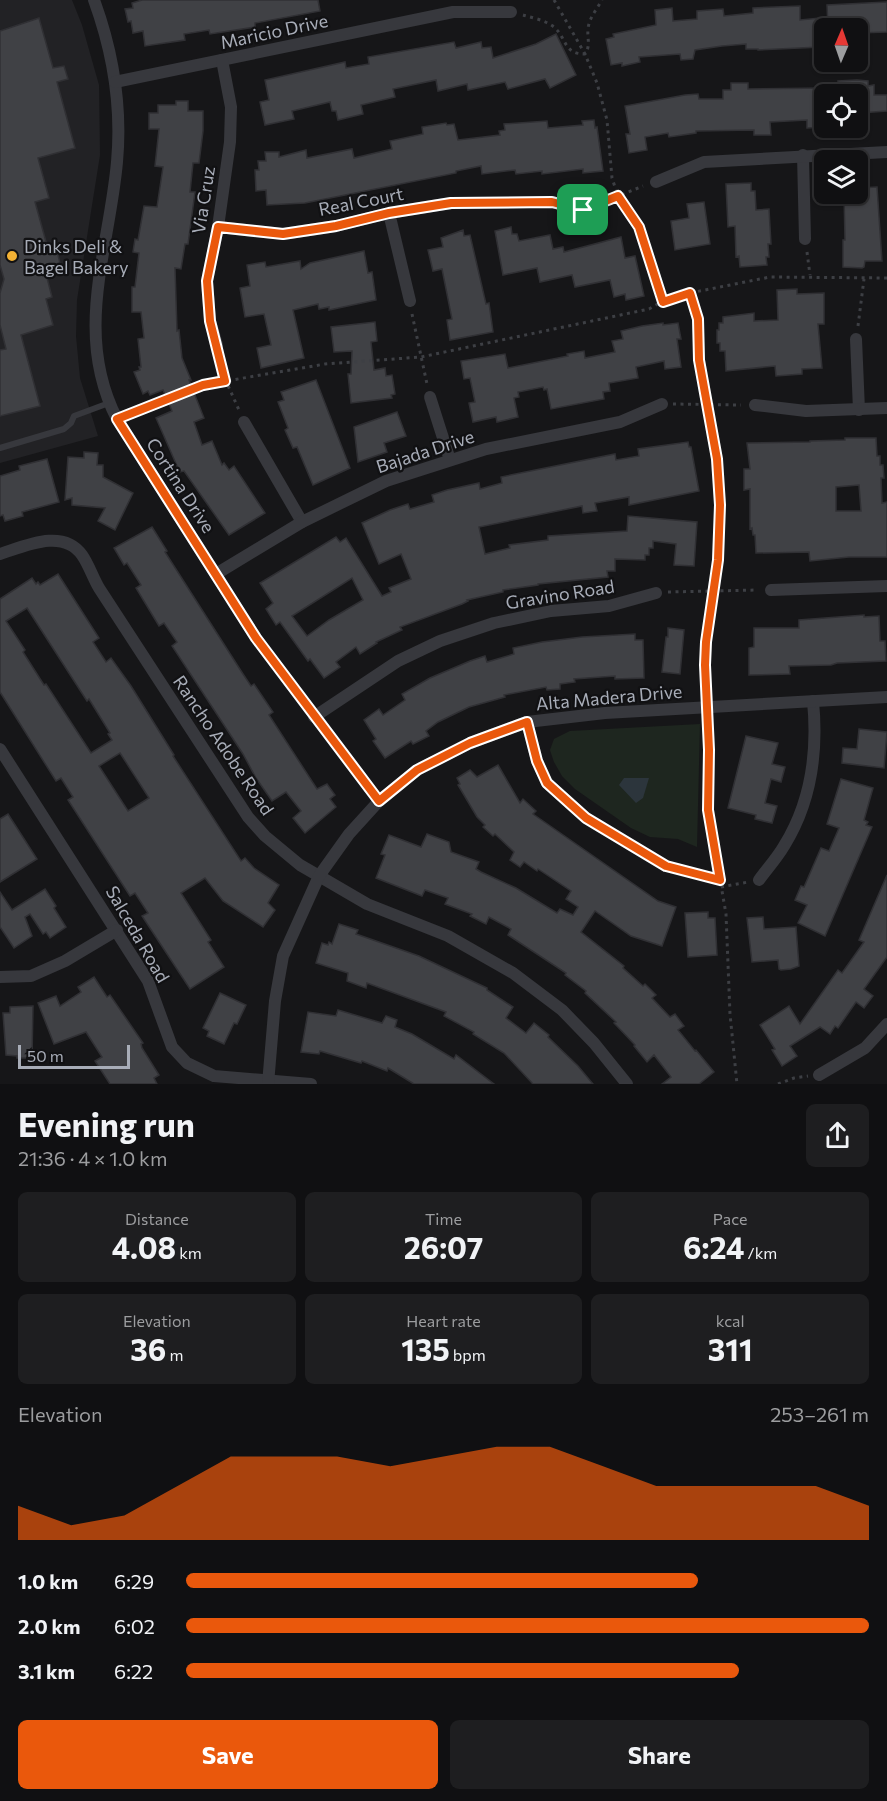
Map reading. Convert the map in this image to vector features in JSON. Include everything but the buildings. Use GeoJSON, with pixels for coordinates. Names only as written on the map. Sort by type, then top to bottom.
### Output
{"type":"FeatureCollection","features":[{"type":"Feature","properties":{"kind":"street","name":"Cortina Drive"},"geometry":{"type":"LineString","coordinates":[[94,0],[105,29],[116,82],[118,134],[117,164],[95,308],[96,341],[109,404],[256,638],[379,801]]}},
{"type":"Feature","properties":{"kind":"street","name":"Maricio Drive"},"geometry":{"type":"LineString","coordinates":[[116,82],[453,12],[511,12]]}},
{"type":"Feature","properties":{"kind":"street","name":"Via Cruz"},"geometry":{"type":"LineString","coordinates":[[217,345],[210,321],[207,281],[218,227],[230,142],[231,107],[222,60]]}},
{"type":"Feature","properties":{"kind":"street"},"geometry":{"type":"LineString","coordinates":[[656,182],[704,162],[887,152]]}},
{"type":"Feature","properties":{"kind":"street"},"geometry":{"type":"LineString","coordinates":[[803,156],[805,238]]}},
{"type":"Feature","properties":{"kind":"street","name":"Real Court"},"geometry":{"type":"LineString","coordinates":[[218,227],[283,234],[451,203],[552,202],[583,210]]}},
{"type":"Feature","properties":{"kind":"street"},"geometry":{"type":"LineString","coordinates":[[389,213],[410,301]]}},
{"type":"Feature","properties":{"kind":"street"},"geometry":{"type":"LineString","coordinates":[[856,339],[859,410]]}},
{"type":"Feature","properties":{"kind":"street"},"geometry":{"type":"LineString","coordinates":[[430,397],[450,460]]}},
{"type":"Feature","properties":{"kind":"street","name":"Bajada Drive"},"geometry":{"type":"LineString","coordinates":[[216,574],[302,522],[386,481],[486,449],[620,422],[662,404]]}},
{"type":"Feature","properties":{"kind":"street"},"geometry":{"type":"LineString","coordinates":[[755,405],[806,411],[887,408]]}},
{"type":"Feature","properties":{"kind":"street"},"geometry":{"type":"LineString","coordinates":[[244,422],[302,522]]}},
{"type":"Feature","properties":{"kind":"street","name":"Rancho Adobe Road"},"geometry":{"type":"LineString","coordinates":[[0,554],[30,544],[55,540],[69,543],[81,554],[99,588],[248,817],[265,836],[300,865],[367,904],[448,936],[513,973],[562,1010],[594,1043],[627,1084]]}},
{"type":"Feature","properties":{"kind":"street"},"geometry":{"type":"LineString","coordinates":[[771,590],[887,586]]}},
{"type":"Feature","properties":{"kind":"street","name":"Gravino Road"},"geometry":{"type":"LineString","coordinates":[[314,717],[398,661],[440,641],[494,623],[551,611],[609,606],[656,593]]}},
{"type":"Feature","properties":{"kind":"street","name":"Alta Madera Drive"},"geometry":{"type":"LineString","coordinates":[[268,1082],[275,1000],[283,956],[319,876],[349,834],[379,801],[417,770],[470,743],[527,722],[605,712],[887,697]]}},
{"type":"Feature","properties":{"kind":"street"},"geometry":{"type":"LineString","coordinates":[[759,880],[785,845],[809,792],[814,748],[813,701]]}},
{"type":"Feature","properties":{"kind":"street"},"geometry":{"type":"LineString","coordinates":[[527,722],[537,761],[547,783],[586,818],[666,866]]}},
{"type":"Feature","properties":{"kind":"street","name":"Salceda Road"},"geometry":{"type":"LineString","coordinates":[[0,749],[148,981],[172,1047],[187,1063],[214,1076],[311,1084]]}},
{"type":"Feature","properties":{"kind":"street"},"geometry":{"type":"LineString","coordinates":[[0,977],[31,976],[65,961],[117,930]]}},
{"type":"Feature","properties":{"kind":"street"},"geometry":{"type":"LineString","coordinates":[[819,1075],[865,1048],[887,1024]]}},
{"type":"Feature","properties":{"kind":"lane"},"geometry":{"type":"LineString","coordinates":[[0,448],[64,429],[71,423],[74,416],[109,404]]}},
{"type":"Feature","properties":{"kind":"path"},"geometry":{"type":"LineString","coordinates":[[554,0],[585,54],[597,83],[607,120],[612,178],[618,196],[639,227],[663,302]]}},
{"type":"Feature","properties":{"kind":"path"},"geometry":{"type":"LineString","coordinates":[[585,54],[589,48],[588,28],[602,0]]}},
{"type":"Feature","properties":{"kind":"path"},"geometry":{"type":"LineString","coordinates":[[511,12],[542,20],[555,28],[568,48],[576,54],[585,54]]}},
{"type":"Feature","properties":{"kind":"path"},"geometry":{"type":"LineString","coordinates":[[583,210],[656,182]]}},
{"type":"Feature","properties":{"kind":"path"},"geometry":{"type":"LineString","coordinates":[[805,238],[810,276]]}},
{"type":"Feature","properties":{"kind":"path"},"geometry":{"type":"LineString","coordinates":[[117,419],[203,385],[325,364],[421,357],[649,309],[690,293],[770,277],[887,278]]}},
{"type":"Feature","properties":{"kind":"path"},"geometry":{"type":"LineString","coordinates":[[856,339],[864,278]]}},
{"type":"Feature","properties":{"kind":"path"},"geometry":{"type":"LineString","coordinates":[[690,293],[698,319],[699,360],[717,459],[720,505],[718,560],[706,642],[705,665],[709,750],[708,810],[726,914],[730,1014],[737,1084]]}},
{"type":"Feature","properties":{"kind":"path"},"geometry":{"type":"LineString","coordinates":[[410,301],[430,397]]}},
{"type":"Feature","properties":{"kind":"path"},"geometry":{"type":"LineString","coordinates":[[217,345],[225,381],[244,422]]}},
{"type":"Feature","properties":{"kind":"path"},"geometry":{"type":"LineString","coordinates":[[662,404],[755,405]]}},
{"type":"Feature","properties":{"kind":"path"},"geometry":{"type":"LineString","coordinates":[[656,593],[771,590]]}},
{"type":"Feature","properties":{"kind":"path"},"geometry":{"type":"LineString","coordinates":[[666,866],[720,880]]}},
{"type":"Feature","properties":{"kind":"path"},"geometry":{"type":"LineString","coordinates":[[721,886],[759,880]]}},
{"type":"Feature","properties":{"kind":"path"},"geometry":{"type":"LineString","coordinates":[[778,1084],[794,1078],[819,1075]]}},
{"type":"Feature","properties":{"kind":"shaded area"},"geometry":{"type":"Polygon","coordinates":[[[0,0],[72,0],[82,25],[99,85],[100,155],[77,300],[76,336],[80,378],[98,436],[0,463],[0,0]]]}},
{"type":"Feature","properties":{"kind":"shaded area"},"geometry":{"type":"Polygon","coordinates":[[[700,724],[697,847],[678,839],[650,837],[631,828],[575,789],[562,776],[550,750],[554,739],[570,731],[700,724]]]}},
{"type":"Feature","properties":{"kind":"shaded area"},"geometry":{"type":"Polygon","coordinates":[[[624,778],[649,778],[643,798],[636,803],[619,785],[624,778]]]}},
{"type":"Feature","properties":{"kind":"place","name":"Dinks Deli & Bagel Bakery"},"geometry":{"type":"Point","coordinates":[12,256]}},
{"type":"Feature","properties":{"kind":"route"},"geometry":{"type":"LineString","coordinates":[[618,196],[639,227],[663,302],[690,293],[698,319],[699,360],[717,459],[720,505],[718,560],[706,642],[705,665],[709,750],[708,810],[720,880],[666,866],[586,818],[547,783],[537,761],[527,722],[470,743],[417,770],[379,801],[256,638],[117,419],[203,385],[225,381],[210,321],[207,281],[218,227],[283,234],[451,203],[552,202],[583,210],[618,196]]}}]}
